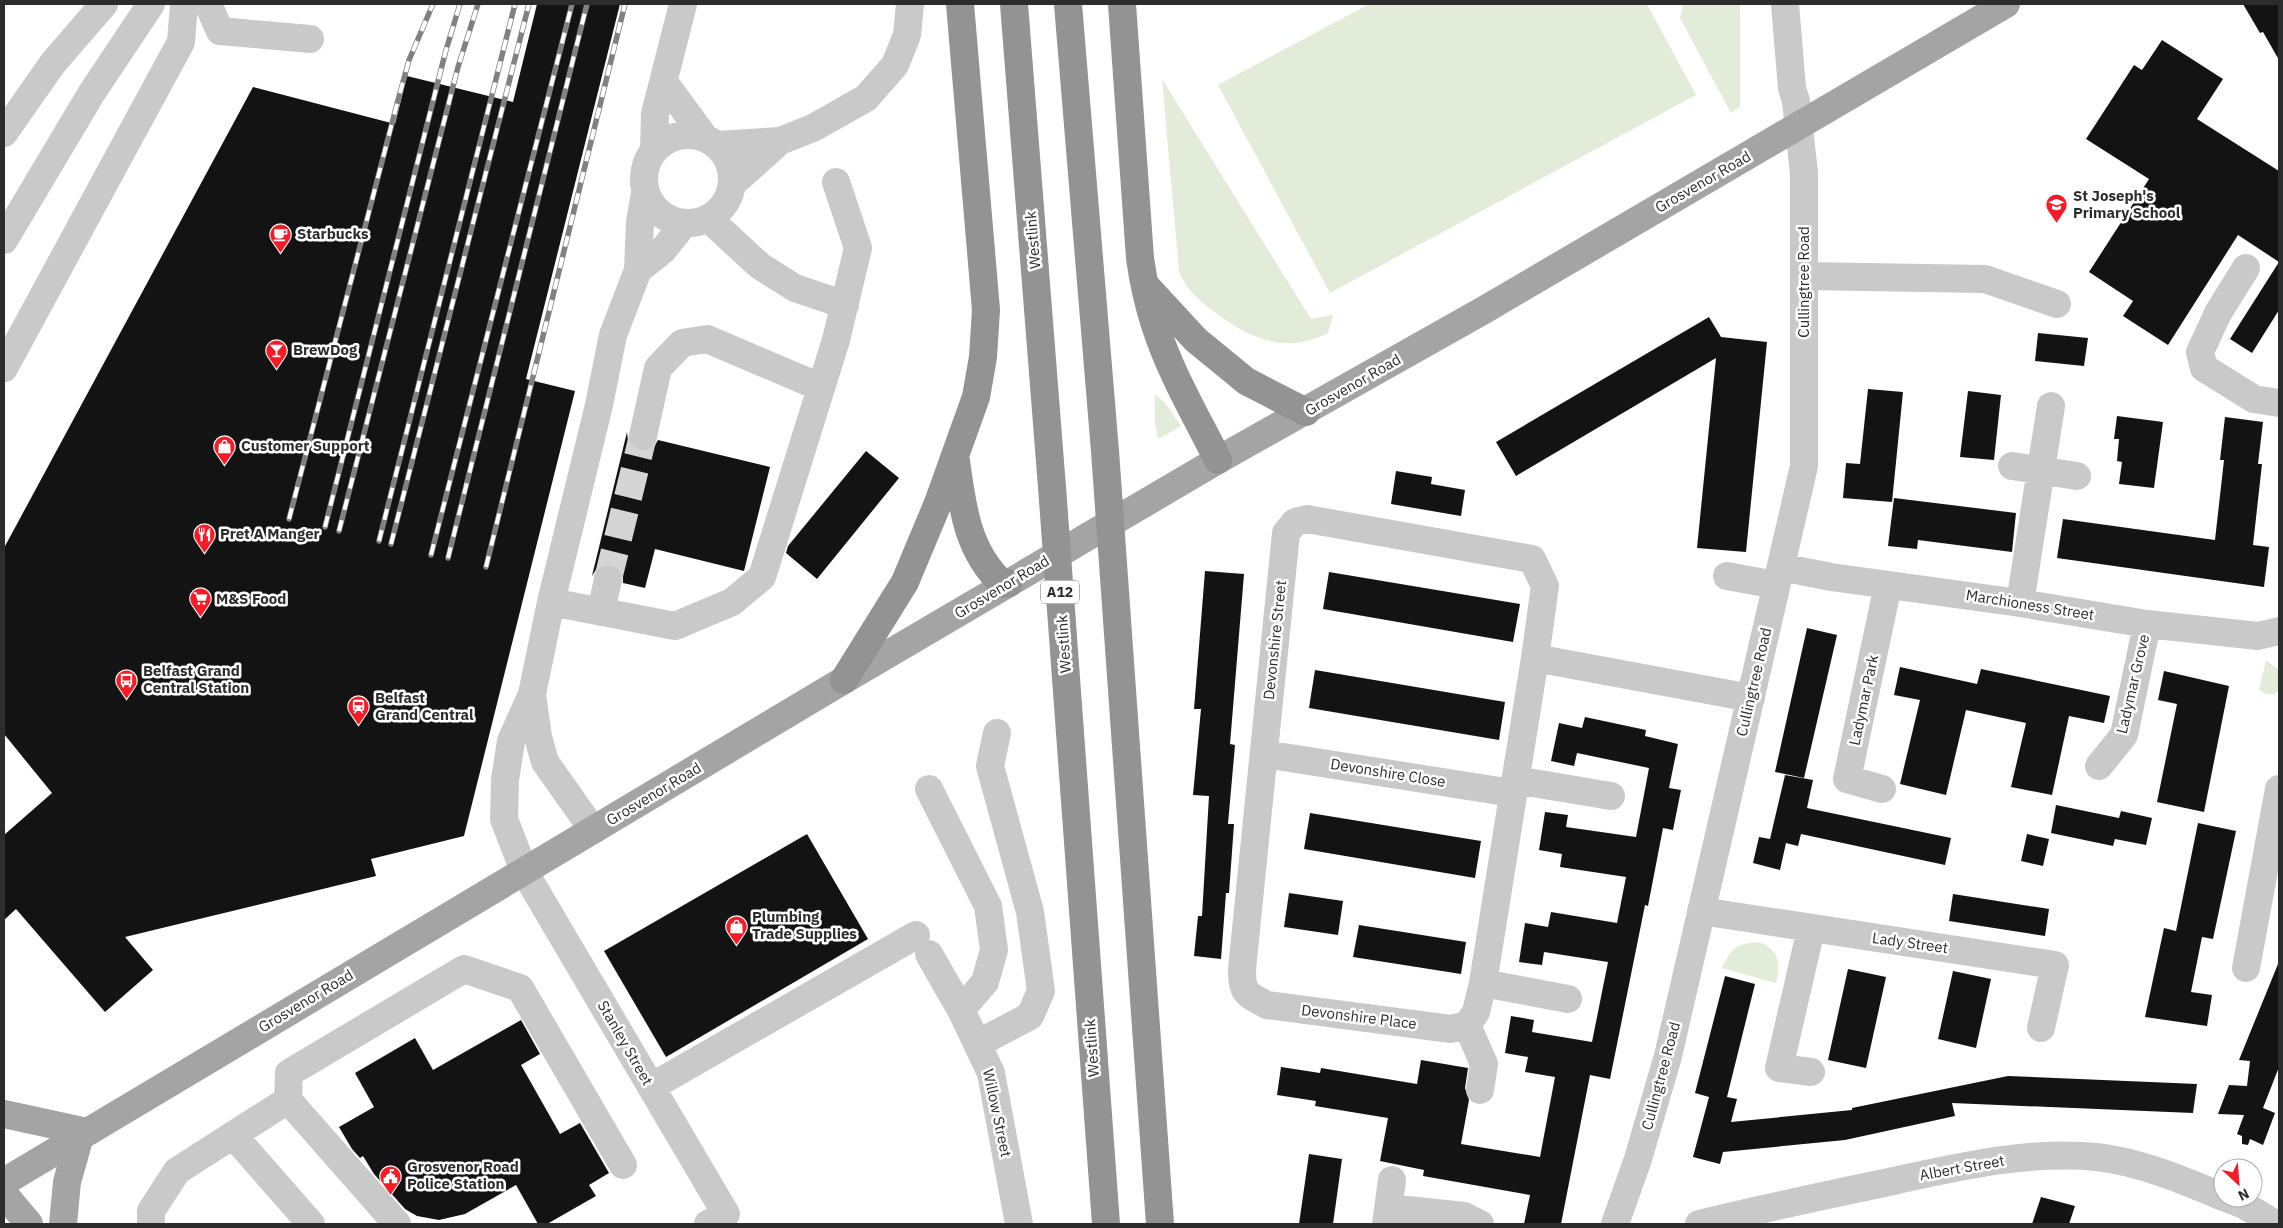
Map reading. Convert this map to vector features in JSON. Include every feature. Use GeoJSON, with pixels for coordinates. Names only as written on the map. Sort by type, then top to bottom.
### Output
{"type":"FeatureCollection","features":[{"type":"Feature","properties":{"kind":"highway"},"geometry":{"type":"LineString","coordinates":[[844,680],[893,603],[914,563],[976,397],[983,357],[986,310],[960,4]]}},
{"type":"Feature","properties":{"kind":"highway","name":"Westlink"},"geometry":{"type":"LineString","coordinates":[[1014,4],[1052,487],[1106,1224]]}},
{"type":"Feature","properties":{"kind":"highway"},"geometry":{"type":"LineString","coordinates":[[1068,4],[1105,452],[1160,1224]]}},
{"type":"Feature","properties":{"kind":"highway"},"geometry":{"type":"LineString","coordinates":[[1122,4],[1139,248],[1144,284],[1155,325],[1170,362],[1218,460]]}},
{"type":"Feature","properties":{"kind":"highway"},"geometry":{"type":"LineString","coordinates":[[1144,284],[1196,340],[1246,381],[1306,412]]}},
{"type":"Feature","properties":{"kind":"highway"},"geometry":{"type":"LineString","coordinates":[[955,454],[964,520],[978,553],[993,576],[1003,584],[1018,578]]}},
{"type":"Feature","properties":{"kind":"main road","name":"Grosvenor Road"},"geometry":{"type":"LineString","coordinates":[[4,1182],[844,680],[1218,460],[1306,412],[1798,127],[2006,4]]}},
{"type":"Feature","properties":{"kind":"main road"},"geometry":{"type":"LineString","coordinates":[[4,1114],[84,1134],[67,1182],[62,1224]]}},
{"type":"Feature","properties":{"kind":"main road"},"geometry":{"type":"LineString","coordinates":[[4,1194],[29,1224]]}},
{"type":"Feature","properties":{"kind":"street"},"geometry":{"type":"LineString","coordinates":[[4,133],[53,63],[104,4]]}},
{"type":"Feature","properties":{"kind":"street"},"geometry":{"type":"LineString","coordinates":[[4,240],[91,94],[150,4]]}},
{"type":"Feature","properties":{"kind":"street"},"geometry":{"type":"LineString","coordinates":[[4,368],[181,42],[184,4]]}},
{"type":"Feature","properties":{"kind":"street"},"geometry":{"type":"LineString","coordinates":[[208,4],[220,31],[310,39]]}},
{"type":"Feature","properties":{"kind":"street"},"geometry":{"type":"LineString","coordinates":[[654,151],[654,114],[664,82],[683,4]]}},
{"type":"Feature","properties":{"kind":"street"},"geometry":{"type":"LineString","coordinates":[[732,184],[780,141],[813,128],[866,98],[895,65],[907,35],[910,4]]}},
{"type":"Feature","properties":{"kind":"street","name":"Cullingtree Road"},"geometry":{"type":"LineString","coordinates":[[1615,1224],[1638,1159],[1668,1056],[1804,466],[1804,165],[1796,101],[1792,88],[1785,4]]}},
{"type":"Feature","properties":{"kind":"street"},"geometry":{"type":"LineString","coordinates":[[638,270],[697,221],[721,210],[729,198],[732,184],[729,163],[664,82]]}},
{"type":"Feature","properties":{"kind":"street"},"geometry":{"type":"LineString","coordinates":[[780,141],[711,142],[691,135],[676,136],[664,142],[654,151],[646,164],[643,179],[645,192],[651,204],[660,214],[671,221],[697,221],[760,266],[795,288],[845,305]]}},
{"type":"Feature","properties":{"kind":"street"},"geometry":{"type":"LineString","coordinates":[[551,602],[675,626],[732,602],[762,577],[836,340],[858,248],[836,182]]}},
{"type":"Feature","properties":{"kind":"street"},"geometry":{"type":"LineString","coordinates":[[593,830],[545,762],[538,737],[532,694],[551,602],[614,335],[638,270],[640,222],[645,192]]}},
{"type":"Feature","properties":{"kind":"street"},"geometry":{"type":"LineString","coordinates":[[2246,268],[2218,313],[2200,352],[2204,368],[2267,401]]}},
{"type":"Feature","properties":{"kind":"street"},"geometry":{"type":"LineString","coordinates":[[1805,276],[1985,279],[2057,304]]}},
{"type":"Feature","properties":{"kind":"street"},"geometry":{"type":"LineString","coordinates":[[643,436],[658,368],[682,343],[707,339],[820,387]]}},
{"type":"Feature","properties":{"kind":"street"},"geometry":{"type":"LineString","coordinates":[[2020,603],[2051,406]]}},
{"type":"Feature","properties":{"kind":"street"},"geometry":{"type":"LineString","coordinates":[[2012,466],[2077,476]]}},
{"type":"Feature","properties":{"kind":"street","name":"Devonshire Street"},"geometry":{"type":"LineString","coordinates":[[1252,997],[1242,987],[1242,969],[1286,533],[1295,522],[1307,519],[1532,559],[1545,586],[1535,658]]}},
{"type":"Feature","properties":{"kind":"street","name":"Marchioness Street"},"geometry":{"type":"LineString","coordinates":[[1727,576],[1832,577],[2020,603],[2147,624],[2258,636],[2279,631]]}},
{"type":"Feature","properties":{"kind":"street"},"geometry":{"type":"LineString","coordinates":[[601,612],[608,579]]}},
{"type":"Feature","properties":{"kind":"street","name":"Ladymar Park"},"geometry":{"type":"LineString","coordinates":[[1882,789],[1847,780],[1888,585]]}},
{"type":"Feature","properties":{"kind":"street","name":"Ladymar Grove"},"geometry":{"type":"LineString","coordinates":[[2099,766],[2124,735],[2147,624]]}},
{"type":"Feature","properties":{"kind":"street"},"geometry":{"type":"LineString","coordinates":[[1480,1090],[1484,1064],[1467,1025],[1476,1012],[1483,983],[1535,658],[1751,698]]}},
{"type":"Feature","properties":{"kind":"street","name":"Stanley Street"},"geometry":{"type":"LineString","coordinates":[[532,694],[511,741],[505,780],[504,819],[524,871],[651,1087],[717,1219]]}},
{"type":"Feature","properties":{"kind":"street"},"geometry":{"type":"LineString","coordinates":[[977,1044],[1030,1016],[1041,991],[1030,912],[990,766],[997,732]]}},
{"type":"Feature","properties":{"kind":"street","name":"Devonshire Close"},"geometry":{"type":"LineString","coordinates":[[1264,754],[1513,787],[1611,796]]}},
{"type":"Feature","properties":{"kind":"street"},"geometry":{"type":"LineString","coordinates":[[929,789],[988,906],[994,950],[985,982],[961,1010]]}},
{"type":"Feature","properties":{"kind":"street"},"geometry":{"type":"LineString","coordinates":[[2246,968],[2269,903],[2279,789]]}},
{"type":"Feature","properties":{"kind":"street","name":"Lady Street"},"geometry":{"type":"LineString","coordinates":[[1701,911],[2055,965],[2042,1028]]}},
{"type":"Feature","properties":{"kind":"street"},"geometry":{"type":"LineString","coordinates":[[1811,929],[1780,1068],[1811,1072]]}},
{"type":"Feature","properties":{"kind":"street","name":"Willow Street"},"geometry":{"type":"LineString","coordinates":[[651,1087],[923,944],[961,1010],[991,1073],[1019,1224]]}},
{"type":"Feature","properties":{"kind":"street"},"geometry":{"type":"LineString","coordinates":[[397,1224],[288,1100],[289,1073],[464,969],[520,988],[623,1165]]}},
{"type":"Feature","properties":{"kind":"street"},"geometry":{"type":"LineString","coordinates":[[1483,983],[1568,999]]}},
{"type":"Feature","properties":{"kind":"street","name":"Devonshire Place"},"geometry":{"type":"LineString","coordinates":[[1252,997],[1267,1005],[1451,1029],[1467,1025]]}},
{"type":"Feature","properties":{"kind":"street"},"geometry":{"type":"LineString","coordinates":[[151,1224],[151,1211],[176,1171],[288,1100]]}},
{"type":"Feature","properties":{"kind":"street"},"geometry":{"type":"LineString","coordinates":[[233,1135],[311,1224]]}},
{"type":"Feature","properties":{"kind":"street","name":"Albert Street"},"geometry":{"type":"LineString","coordinates":[[1699,1224],[1767,1216],[1940,1171],[2008,1159],[2050,1156],[2096,1157],[2128,1163],[2213,1193]]}},
{"type":"Feature","properties":{"kind":"street"},"geometry":{"type":"LineString","coordinates":[[1392,1180],[1388,1216],[1464,1216],[1480,1224]]}},
{"type":"Feature","properties":{"kind":"street","name":"Albert Street"},"geometry":{"type":"LineString","coordinates":[[2250,1208],[2276,1220]]}},
{"type":"Feature","properties":{"kind":"green space"},"geometry":{"type":"Polygon","coordinates":[[[1369,4],[1647,4],[1696,95],[1330,293],[1218,85],[1369,4]]]}},
{"type":"Feature","properties":{"kind":"green space"},"geometry":{"type":"Polygon","coordinates":[[[1683,4],[1740,4],[1740,107],[1731,113],[1680,18],[1683,4]]]}},
{"type":"Feature","properties":{"kind":"green space"},"geometry":{"type":"Polygon","coordinates":[[[1162,79],[1311,319],[1333,315],[1328,333],[1297,343],[1282,343],[1254,336],[1226,321],[1197,298],[1185,284],[1179,271],[1162,79]]]}},
{"type":"Feature","properties":{"kind":"green space"},"geometry":{"type":"Polygon","coordinates":[[[1155,394],[1166,404],[1181,426],[1158,439],[1155,423],[1155,394]]]}},
{"type":"Feature","properties":{"kind":"green space"},"geometry":{"type":"Polygon","coordinates":[[[2266,660],[2279,670],[2279,690],[2275,694],[2267,694],[2259,690],[2266,660]]]}},
{"type":"Feature","properties":{"kind":"green space"},"geometry":{"type":"Polygon","coordinates":[[[1759,942],[1771,949],[1777,958],[1776,983],[1722,968],[1729,955],[1736,948],[1745,944],[1759,942]]]}},
{"type":"Feature","properties":{"kind":"building"},"geometry":{"type":"Polygon","coordinates":[[[537,4],[620,4],[526,379],[575,391],[464,836],[371,859],[376,876],[125,937],[153,970],[105,1012],[16,909],[4,920],[4,835],[52,793],[4,734],[4,548],[253,87],[395,124],[407,76],[513,102],[537,4]]]}},
{"type":"Feature","properties":{"kind":"building"},"geometry":{"type":"Polygon","coordinates":[[[2243,4],[2279,4],[2279,60],[2263,32],[2260,33],[2243,4]]]}},
{"type":"Feature","properties":{"kind":"building"},"geometry":{"type":"Polygon","coordinates":[[[2162,40],[2223,79],[2197,119],[2279,171],[2279,262],[2238,235],[2168,345],[2123,316],[2133,301],[2089,272],[2149,179],[2086,139],[2134,65],[2142,70],[2162,40]]]}},
{"type":"Feature","properties":{"kind":"building"},"geometry":{"type":"Polygon","coordinates":[[[2279,262],[2279,310],[2252,353],[2230,339],[2279,262]]]}},
{"type":"Feature","properties":{"kind":"building"},"geometry":{"type":"Polygon","coordinates":[[[1709,317],[1721,337],[1767,342],[1746,552],[1697,548],[1716,358],[1516,476],[1496,442],[1709,317]]]}},
{"type":"Feature","properties":{"kind":"building"},"geometry":{"type":"Polygon","coordinates":[[[2038,333],[2088,338],[2084,366],[2035,361],[2038,333]]]}},
{"type":"Feature","properties":{"kind":"building"},"geometry":{"type":"Polygon","coordinates":[[[1868,389],[1903,392],[1892,502],[1843,498],[1846,463],[1860,464],[1868,389]]]}},
{"type":"Feature","properties":{"kind":"building"},"geometry":{"type":"Polygon","coordinates":[[[1968,391],[2001,395],[1994,460],[1960,457],[1968,391]]]}},
{"type":"Feature","properties":{"kind":"building"},"geometry":{"type":"Polygon","coordinates":[[[2117,416],[2163,422],[2154,488],[2119,484],[2122,462],[2117,461],[2119,439],[2114,439],[2117,416]]]}},
{"type":"Feature","properties":{"kind":"building"},"geometry":{"type":"Polygon","coordinates":[[[2225,417],[2263,422],[2258,464],[2262,464],[2253,545],[2269,547],[2264,587],[2057,558],[2063,519],[2215,540],[2224,460],[2220,460],[2225,417]]]}},
{"type":"Feature","properties":{"kind":"building"},"geometry":{"type":"Polygon","coordinates":[[[627,432],[628,441],[632,447],[639,451],[648,451],[654,447],[658,440],[770,467],[744,571],[655,549],[645,588],[623,583],[623,574],[619,568],[612,564],[603,564],[597,568],[592,576],[627,432]]]}},
{"type":"Feature","properties":{"kind":"building"},"geometry":{"type":"Polygon","coordinates":[[[866,451],[899,478],[817,579],[786,553],[788,546],[866,451]]]}},
{"type":"Feature","properties":{"kind":"building"},"geometry":{"type":"Polygon","coordinates":[[[1396,471],[1432,477],[1431,484],[1465,490],[1461,516],[1391,504],[1396,471]]]}},
{"type":"Feature","properties":{"kind":"building"},"geometry":{"type":"Polygon","coordinates":[[[1894,498],[2016,513],[2012,552],[1918,540],[1917,549],[1888,546],[1894,498]]]}},
{"type":"Feature","properties":{"kind":"building"},"geometry":{"type":"Polygon","coordinates":[[[1205,571],[1244,574],[1230,744],[1235,745],[1228,824],[1234,824],[1229,893],[1226,893],[1221,959],[1194,956],[1198,916],[1202,916],[1209,796],[1193,795],[1201,709],[1194,709],[1205,571]]]}},
{"type":"Feature","properties":{"kind":"building"},"geometry":{"type":"Polygon","coordinates":[[[1329,572],[1520,604],[1513,642],[1323,609],[1329,572]]]}},
{"type":"Feature","properties":{"kind":"building"},"geometry":{"type":"Polygon","coordinates":[[[1807,628],[1837,635],[1804,778],[1775,772],[1807,628]]]}},
{"type":"Feature","properties":{"kind":"building"},"geometry":{"type":"Polygon","coordinates":[[[1900,667],[1977,684],[1981,669],[2110,696],[2104,723],[2069,716],[2052,795],[2011,787],[2026,723],[1966,710],[1946,795],[1900,784],[1920,700],[1894,695],[1900,667]]]}},
{"type":"Feature","properties":{"kind":"building"},"geometry":{"type":"Polygon","coordinates":[[[1315,670],[1505,702],[1499,740],[1309,708],[1315,670]]]}},
{"type":"Feature","properties":{"kind":"building"},"geometry":{"type":"Polygon","coordinates":[[[2164,671],[2229,686],[2204,812],[2157,802],[2177,704],[2158,700],[2164,671]]]}},
{"type":"Feature","properties":{"kind":"building"},"geometry":{"type":"Polygon","coordinates":[[[1585,717],[1646,730],[1645,736],[1678,744],[1669,788],[1681,790],[1673,830],[1663,828],[1648,906],[1645,905],[1610,1079],[1590,1075],[1561,1224],[1524,1224],[1530,1195],[1423,1176],[1424,1170],[1380,1161],[1388,1118],[1315,1106],[1316,1101],[1277,1095],[1281,1067],[1320,1073],[1321,1068],[1417,1084],[1421,1060],[1468,1068],[1465,1088],[1469,1100],[1461,1144],[1540,1157],[1555,1077],[1525,1072],[1528,1057],[1505,1053],[1511,1016],[1534,1020],[1532,1032],[1592,1042],[1608,962],[1544,952],[1542,965],[1519,962],[1525,923],[1548,927],[1551,912],[1617,923],[1626,877],[1560,867],[1562,854],[1539,850],[1545,812],[1568,815],[1566,827],[1636,837],[1649,768],[1577,753],[1574,766],[1551,761],[1559,723],[1582,728],[1585,717]]]}},
{"type":"Feature","properties":{"kind":"building"},"geometry":{"type":"Polygon","coordinates":[[[1785,775],[1813,780],[1807,808],[1951,838],[1945,865],[1801,834],[1798,846],[1786,843],[1780,870],[1753,863],[1759,837],[1770,839],[1785,775]]]}},
{"type":"Feature","properties":{"kind":"building"},"geometry":{"type":"Polygon","coordinates":[[[2056,805],[2119,818],[2121,811],[2152,818],[2146,845],[2115,839],[2113,846],[2051,833],[2056,805]]]}},
{"type":"Feature","properties":{"kind":"building"},"geometry":{"type":"Polygon","coordinates":[[[1310,813],[1481,841],[1475,878],[1304,849],[1310,813]]]}},
{"type":"Feature","properties":{"kind":"building"},"geometry":{"type":"Polygon","coordinates":[[[2198,823],[2236,831],[2213,939],[2202,937],[2191,992],[2212,995],[2207,1026],[2145,1017],[2164,928],[2176,931],[2198,823]]]}},
{"type":"Feature","properties":{"kind":"building","name":"Plumbing Trade Supplies"},"geometry":{"type":"Polygon","coordinates":[[[807,834],[868,939],[666,1057],[604,951],[807,834]]]}},
{"type":"Feature","properties":{"kind":"building"},"geometry":{"type":"Polygon","coordinates":[[[2027,834],[2049,839],[2043,866],[2021,861],[2027,834]]]}},
{"type":"Feature","properties":{"kind":"building"},"geometry":{"type":"Polygon","coordinates":[[[1289,893],[1343,901],[1338,935],[1284,927],[1289,893]]]}},
{"type":"Feature","properties":{"kind":"building"},"geometry":{"type":"Polygon","coordinates":[[[1953,894],[2049,909],[2045,936],[1949,921],[1953,894]]]}},
{"type":"Feature","properties":{"kind":"building"},"geometry":{"type":"Polygon","coordinates":[[[1359,925],[1466,942],[1461,974],[1353,957],[1359,925]]]}},
{"type":"Feature","properties":{"kind":"building"},"geometry":{"type":"Polygon","coordinates":[[[2278,964],[2279,1067],[2263,1108],[2275,1113],[2263,1145],[2250,1139],[2248,1145],[2242,1144],[2242,1136],[2237,1134],[2244,1115],[2218,1114],[2229,1085],[2247,1086],[2250,1061],[2239,1060],[2278,964]]]}},
{"type":"Feature","properties":{"kind":"building"},"geometry":{"type":"Polygon","coordinates":[[[1848,969],[1886,977],[1866,1068],[1828,1060],[1848,969]]]}},
{"type":"Feature","properties":{"kind":"building"},"geometry":{"type":"Polygon","coordinates":[[[1953,971],[1991,979],[1976,1048],[1938,1039],[1953,971]]]}},
{"type":"Feature","properties":{"kind":"building"},"geometry":{"type":"Polygon","coordinates":[[[1725,976],[1755,984],[1727,1097],[1737,1099],[1731,1122],[1852,1110],[1852,1108],[2008,1076],[2197,1084],[2193,1113],[1952,1103],[1955,1116],[1845,1140],[1723,1152],[1720,1164],[1693,1157],[1709,1097],[1695,1093],[1725,976]]]}},
{"type":"Feature","properties":{"kind":"building"},"geometry":{"type":"Polygon","coordinates":[[[521,1020],[540,1054],[521,1065],[560,1134],[580,1123],[609,1173],[589,1185],[596,1196],[547,1224],[538,1224],[516,1185],[465,1214],[439,1220],[417,1216],[405,1209],[374,1174],[363,1156],[360,1158],[352,1149],[339,1127],[374,1107],[355,1073],[415,1038],[433,1070],[521,1020]]]}},
{"type":"Feature","properties":{"kind":"building"},"geometry":{"type":"Polygon","coordinates":[[[1309,1154],[1342,1159],[1333,1224],[1299,1224],[1309,1154]]]}},
{"type":"Feature","properties":{"kind":"building"},"geometry":{"type":"Polygon","coordinates":[[[2041,1197],[2075,1206],[2069,1224],[2032,1224],[2041,1197]]]}},
{"type":"Feature","properties":{"kind":"tunnel"},"geometry":{"type":"LineString","coordinates":[[608,579],[643,436]]}},
{"type":"Feature","properties":{"kind":"railway"},"geometry":{"type":"LineString","coordinates":[[289,519],[409,60],[433,4]]}},
{"type":"Feature","properties":{"kind":"railway"},"geometry":{"type":"LineString","coordinates":[[325,527],[446,50],[460,4]]}},
{"type":"Feature","properties":{"kind":"railway"},"geometry":{"type":"LineString","coordinates":[[339,531],[458,67],[478,4]]}},
{"type":"Feature","properties":{"kind":"railway"},"geometry":{"type":"LineString","coordinates":[[379,541],[515,4]]}},
{"type":"Feature","properties":{"kind":"railway"},"geometry":{"type":"LineString","coordinates":[[391,544],[529,4]]}},
{"type":"Feature","properties":{"kind":"railway"},"geometry":{"type":"LineString","coordinates":[[431,555],[572,4]]}},
{"type":"Feature","properties":{"kind":"railway"},"geometry":{"type":"LineString","coordinates":[[448,558],[587,4]]}},
{"type":"Feature","properties":{"kind":"railway"},"geometry":{"type":"LineString","coordinates":[[486,567],[625,4]]}},
{"type":"Feature","properties":{"kind":"place","name":"St Joseph's Primary School"},"geometry":{"type":"Point","coordinates":[2057,224]}},
{"type":"Feature","properties":{"kind":"place","name":"Starbucks"},"geometry":{"type":"Point","coordinates":[281,253]}},
{"type":"Feature","properties":{"kind":"place","name":"BrewDog"},"geometry":{"type":"Point","coordinates":[277,369]}},
{"type":"Feature","properties":{"kind":"place","name":"Customer Support"},"geometry":{"type":"Point","coordinates":[225,465]}},
{"type":"Feature","properties":{"kind":"place","name":"Pret A Manger"},"geometry":{"type":"Point","coordinates":[204,553]}},
{"type":"Feature","properties":{"kind":"place","name":"M&S Food"},"geometry":{"type":"Point","coordinates":[200,618]}},
{"type":"Feature","properties":{"kind":"place","name":"Belfast Grand Central Station"},"geometry":{"type":"Point","coordinates":[127,699]}},
{"type":"Feature","properties":{"kind":"place","name":"Belfast Grand Central"},"geometry":{"type":"Point","coordinates":[359,726]}},
{"type":"Feature","properties":{"kind":"place","name":"Plumbing Trade Supplies"},"geometry":{"type":"Point","coordinates":[736,945]}},
{"type":"Feature","properties":{"kind":"place","name":"Grosvenor Road Police Station"},"geometry":{"type":"Point","coordinates":[391,1195]}}]}
